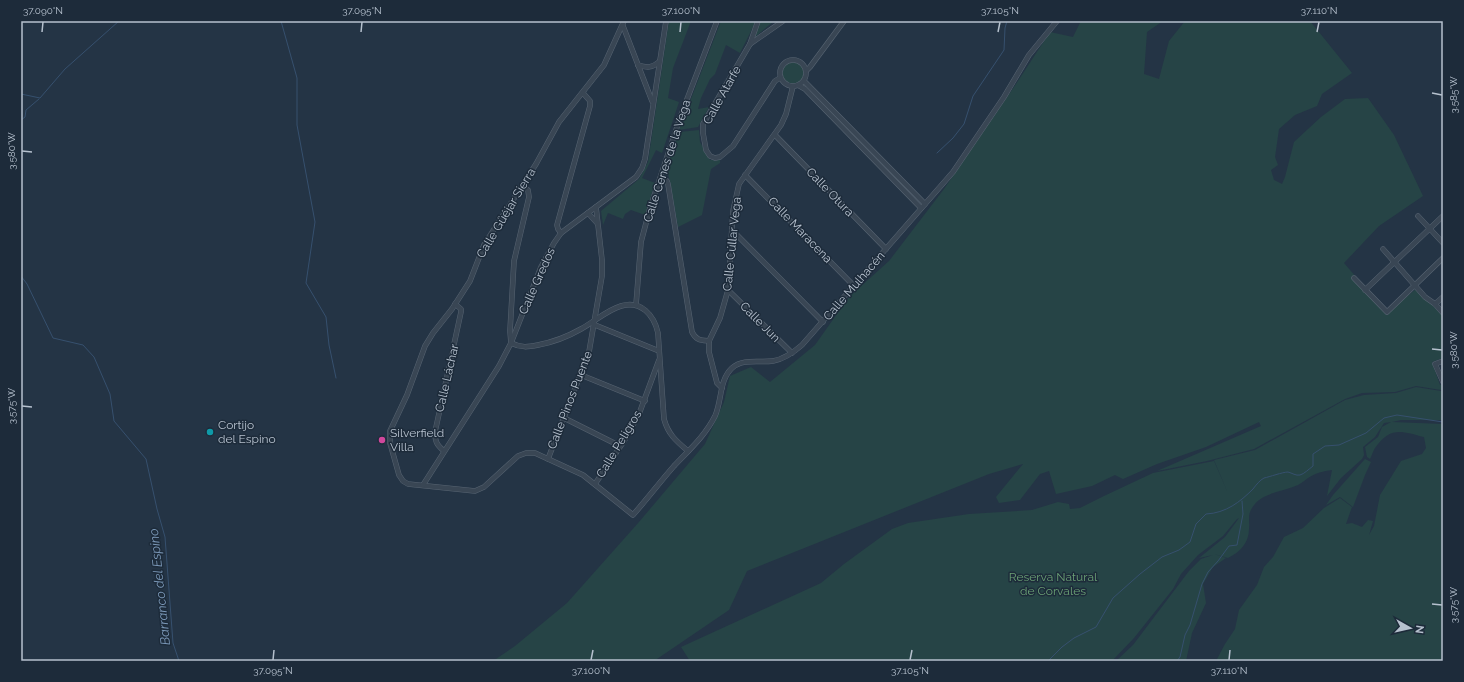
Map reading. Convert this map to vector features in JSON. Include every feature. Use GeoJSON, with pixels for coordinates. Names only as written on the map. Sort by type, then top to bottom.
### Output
{"type":"FeatureCollection","features":[{"type":"Feature","properties":{"kind":"street","name":"Calle Güéjar Sierra"},"geometry":{"type":"LineString","coordinates":[[624,21],[623,26],[604,64],[559,122],[522,186],[484,244],[470,281],[425,346],[390,431],[390,443],[399,475],[403,481],[408,484],[475,491],[484,487],[518,456],[526,453],[535,453],[583,475],[633,515]]}},
{"type":"Feature","properties":{"kind":"street","name":"Calle Gredos"},"geometry":{"type":"LineString","coordinates":[[424,485],[444,451],[500,366],[512,343],[544,260],[554,243],[561,233],[636,177],[642,168],[645,159],[666,21]]}},
{"type":"Feature","properties":{"kind":"street","name":"Calle Cenes de la Vega"},"geometry":{"type":"LineString","coordinates":[[636,306],[641,242],[650,208],[681,115],[717,21]]}},
{"type":"Feature","properties":{"kind":"street","name":"Calle Atarfe"},"geometry":{"type":"LineString","coordinates":[[758,21],[750,44],[703,124],[706,150],[710,156],[715,158],[720,157],[733,146],[775,81],[780,78]]}},
{"type":"Feature","properties":{"kind":"street"},"geometry":{"type":"LineString","coordinates":[[750,44],[783,21]]}},
{"type":"Feature","properties":{"kind":"street"},"geometry":{"type":"LineString","coordinates":[[806,70],[810,67],[844,21]]}},
{"type":"Feature","properties":{"kind":"street","name":"Calle Mulhacén"},"geometry":{"type":"LineString","coordinates":[[633,515],[710,426],[720,403],[724,378],[734,366],[742,362],[772,361],[784,358],[802,345],[953,172],[1004,97],[1029,55],[1058,21]]}},
{"type":"Feature","properties":{"kind":"street"},"geometry":{"type":"LineString","coordinates":[[623,26],[653,102]]}},
{"type":"Feature","properties":{"kind":"street"},"geometry":{"type":"LineString","coordinates":[[794,59],[802,63],[806,70],[804,81],[798,85],[793,86],[785,84],[780,78],[779,73],[782,65],[789,60],[794,59]]}},
{"type":"Feature","properties":{"kind":"street"},"geometry":{"type":"LineString","coordinates":[[638,65],[651,67],[659,62]]}},
{"type":"Feature","properties":{"kind":"street"},"geometry":{"type":"LineString","coordinates":[[804,81],[838,120]]}},
{"type":"Feature","properties":{"kind":"street"},"geometry":{"type":"LineString","coordinates":[[798,85],[805,89],[891,173],[926,204]]}},
{"type":"Feature","properties":{"kind":"street","name":"Calle Cúllar Vega"},"geometry":{"type":"LineString","coordinates":[[709,341],[720,318],[728,290],[733,231],[733,211],[739,184],[774,135],[786,114],[793,86]]}},
{"type":"Feature","properties":{"kind":"street"},"geometry":{"type":"LineString","coordinates":[[561,233],[557,225],[590,106],[590,101],[583,93]]}},
{"type":"Feature","properties":{"kind":"street","name":"Calle Otura"},"geometry":{"type":"LineString","coordinates":[[774,135],[886,249]]}},
{"type":"Feature","properties":{"kind":"street"},"geometry":{"type":"LineString","coordinates":[[891,173],[921,208]]}},
{"type":"Feature","properties":{"kind":"street","name":"Calle Maracena"},"geometry":{"type":"LineString","coordinates":[[746,175],[854,286]]}},
{"type":"Feature","properties":{"kind":"street"},"geometry":{"type":"LineString","coordinates":[[660,180],[666,181],[668,184],[692,332],[695,337],[700,340],[709,341],[709,352],[717,384],[722,388]]}},
{"type":"Feature","properties":{"kind":"street"},"geometry":{"type":"LineString","coordinates":[[522,186],[528,190],[529,197],[514,261],[510,331],[512,343],[519,347],[526,348],[561,339],[595,322],[621,306],[636,306]]}},
{"type":"Feature","properties":{"kind":"street","name":"Calle Pinos Puente"},"geometry":{"type":"LineString","coordinates":[[548,459],[589,352],[595,322],[602,276],[602,260],[596,207]]}},
{"type":"Feature","properties":{"kind":"street"},"geometry":{"type":"LineString","coordinates":[[588,213],[597,223]]}},
{"type":"Feature","properties":{"kind":"street"},"geometry":{"type":"LineString","coordinates":[[1418,216],[1443,244]]}},
{"type":"Feature","properties":{"kind":"street"},"geometry":{"type":"LineString","coordinates":[[1365,290],[1443,216]]}},
{"type":"Feature","properties":{"kind":"street"},"geometry":{"type":"LineString","coordinates":[[733,231],[823,322]]}},
{"type":"Feature","properties":{"kind":"street"},"geometry":{"type":"LineString","coordinates":[[1383,249],[1425,297],[1435,304],[1443,313]]}},
{"type":"Feature","properties":{"kind":"street"},"geometry":{"type":"LineString","coordinates":[[1354,278],[1387,312],[1443,258]]}},
{"type":"Feature","properties":{"kind":"street","name":"Calle Jun"},"geometry":{"type":"LineString","coordinates":[[728,290],[792,353]]}},
{"type":"Feature","properties":{"kind":"street"},"geometry":{"type":"LineString","coordinates":[[1435,304],[1443,297]]}},
{"type":"Feature","properties":{"kind":"street","name":"Calle Láchar"},"geometry":{"type":"LineString","coordinates":[[444,451],[437,445],[435,432],[462,312],[461,308],[455,304]]}},
{"type":"Feature","properties":{"kind":"street","name":"Calle Peligros"},"geometry":{"type":"LineString","coordinates":[[636,306],[644,309],[651,315],[656,324],[664,419],[670,435],[688,451]]}},
{"type":"Feature","properties":{"kind":"street"},"geometry":{"type":"LineString","coordinates":[[595,322],[659,352]]}},
{"type":"Feature","properties":{"kind":"street","name":"Calle Peligros"},"geometry":{"type":"LineString","coordinates":[[595,484],[639,414],[659,358]]}},
{"type":"Feature","properties":{"kind":"street"},"geometry":{"type":"LineString","coordinates":[[1443,361],[1435,364],[1443,382]]}},
{"type":"Feature","properties":{"kind":"street"},"geometry":{"type":"LineString","coordinates":[[581,375],[644,401]]}},
{"type":"Feature","properties":{"kind":"street"},"geometry":{"type":"LineString","coordinates":[[564,418],[620,446]]}},
{"type":"Feature","properties":{"kind":"green space"},"geometry":{"type":"Polygon","coordinates":[[[669,21],[691,21],[673,68],[668,98],[679,102],[662,153],[656,150],[642,178],[655,183],[645,215],[631,210],[625,214],[623,219],[608,213],[603,225],[601,211],[639,179],[648,162],[669,21]]]}},
{"type":"Feature","properties":{"kind":"green space"},"geometry":{"type":"Polygon","coordinates":[[[721,21],[735,21],[737,23],[738,21],[755,21],[740,53],[726,45],[715,74],[710,79],[701,98],[698,109],[709,107],[698,127],[679,130],[721,21]]]}},
{"type":"Feature","properties":{"kind":"green space"},"geometry":{"type":"Polygon","coordinates":[[[760,21],[774,21],[755,37],[760,21]]]}},
{"type":"Feature","properties":{"kind":"green space"},"geometry":{"type":"Polygon","coordinates":[[[1081,21],[1163,21],[1147,32],[1144,74],[1159,79],[1169,41],[1185,21],[1310,21],[1352,73],[1322,94],[1317,106],[1295,115],[1279,129],[1275,157],[1278,165],[1271,170],[1274,180],[1282,184],[1294,142],[1321,117],[1345,99],[1368,98],[1394,135],[1423,196],[1379,226],[1344,263],[1387,313],[1416,289],[1443,316],[1443,358],[1432,362],[1440,385],[1443,384],[1443,390],[1416,386],[1395,392],[1362,393],[1345,399],[1254,449],[1207,461],[1157,471],[1261,426],[1259,422],[1206,447],[1157,464],[1123,479],[1115,475],[1092,486],[1056,494],[1049,471],[1040,474],[1020,500],[999,503],[996,497],[1023,464],[989,474],[747,571],[729,610],[654,661],[493,661],[515,646],[567,603],[639,522],[705,444],[724,402],[730,376],[751,367],[770,382],[815,345],[849,297],[889,261],[944,189],[1050,32],[1073,37],[1081,21]]]}},
{"type":"Feature","properties":{"kind":"green space"},"geometry":{"type":"Polygon","coordinates":[[[793,62],[801,65],[804,73],[801,81],[793,84],[785,81],[782,73],[785,65],[793,62]]]}},
{"type":"Feature","properties":{"kind":"green space"},"geometry":{"type":"Polygon","coordinates":[[[699,130],[700,142],[710,160],[720,159],[720,163],[711,169],[702,215],[678,227],[666,167],[679,132],[699,130]]]}},
{"type":"Feature","properties":{"kind":"green space","name":"Reserva Natural de Corvales"},"geometry":{"type":"Polygon","coordinates":[[[1416,387],[1441,391],[1443,390],[1443,420],[1401,420],[1392,422],[1443,424],[1443,661],[1216,661],[1235,629],[1239,610],[1257,585],[1264,567],[1273,557],[1284,537],[1303,528],[1324,508],[1340,498],[1352,507],[1346,524],[1352,523],[1362,527],[1368,520],[1373,521],[1369,535],[1374,526],[1380,495],[1401,461],[1422,454],[1426,448],[1424,437],[1409,433],[1397,432],[1386,436],[1375,448],[1370,459],[1367,457],[1365,447],[1378,437],[1382,427],[1391,422],[1384,423],[1375,437],[1363,447],[1364,455],[1362,459],[1341,478],[1327,496],[1332,470],[1317,474],[1298,485],[1273,493],[1256,503],[1249,516],[1249,534],[1246,543],[1236,553],[1228,558],[1214,554],[1226,558],[1213,567],[1203,584],[1206,603],[1192,633],[1186,661],[1116,661],[1133,645],[1189,571],[1201,559],[1213,555],[1199,558],[1225,537],[1239,518],[1223,536],[1198,555],[1181,574],[1173,589],[1134,638],[1112,661],[690,661],[681,647],[821,583],[892,529],[908,523],[969,514],[1032,510],[1058,502],[1069,504],[1070,509],[1080,508],[1153,473],[1214,461],[1228,493],[1214,460],[1255,450],[1345,400],[1364,395],[1396,393],[1416,387]]]}},
{"type":"Feature","properties":{"kind":"green space"},"geometry":{"type":"Polygon","coordinates":[[[1365,459],[1371,462],[1353,507],[1340,497],[1326,505],[1333,495],[1365,459]]]}},
{"type":"Feature","properties":{"kind":"waterway"},"geometry":{"type":"LineString","coordinates":[[21,94],[40,98],[65,69],[119,21]]}},
{"type":"Feature","properties":{"kind":"waterway"},"geometry":{"type":"LineString","coordinates":[[281,21],[297,78],[297,125],[315,222],[306,283],[326,317],[329,345],[336,378]]}},
{"type":"Feature","properties":{"kind":"waterway"},"geometry":{"type":"LineString","coordinates":[[937,153],[953,138],[964,124],[973,96],[1004,50],[1005,28],[1007,21]]}},
{"type":"Feature","properties":{"kind":"waterway","name":"Barranco del Espino"},"geometry":{"type":"LineString","coordinates":[[21,120],[25,117],[26,110],[39,99]]}},
{"type":"Feature","properties":{"kind":"waterway","name":"Barranco del Espino"},"geometry":{"type":"LineString","coordinates":[[21,276],[27,284],[53,338],[83,345],[94,357],[110,394],[114,421],[146,459],[165,537],[173,643],[179,661]]}},
{"type":"Feature","properties":{"kind":"waterway"},"geometry":{"type":"LineString","coordinates":[[1048,661],[1062,647],[1074,638],[1096,627],[1113,598],[1140,574],[1162,557],[1179,550],[1190,542],[1196,524],[1206,514],[1220,512],[1232,506],[1248,494],[1264,478],[1286,472],[1297,475],[1305,473],[1313,466],[1313,454],[1325,446],[1339,445],[1366,433],[1384,418],[1397,415],[1443,422]]}},
{"type":"Feature","properties":{"kind":"waterway"},"geometry":{"type":"LineString","coordinates":[[1177,661],[1180,657],[1185,635],[1190,625],[1202,584],[1208,572],[1229,546],[1237,545],[1243,514],[1242,501]]}},
{"type":"Feature","properties":{"kind":"place","name":"Cortijo del Espino"},"geometry":{"type":"Point","coordinates":[210,432]}},
{"type":"Feature","properties":{"kind":"place","name":"Silverfield Villa"},"geometry":{"type":"Point","coordinates":[382,440]}}]}
